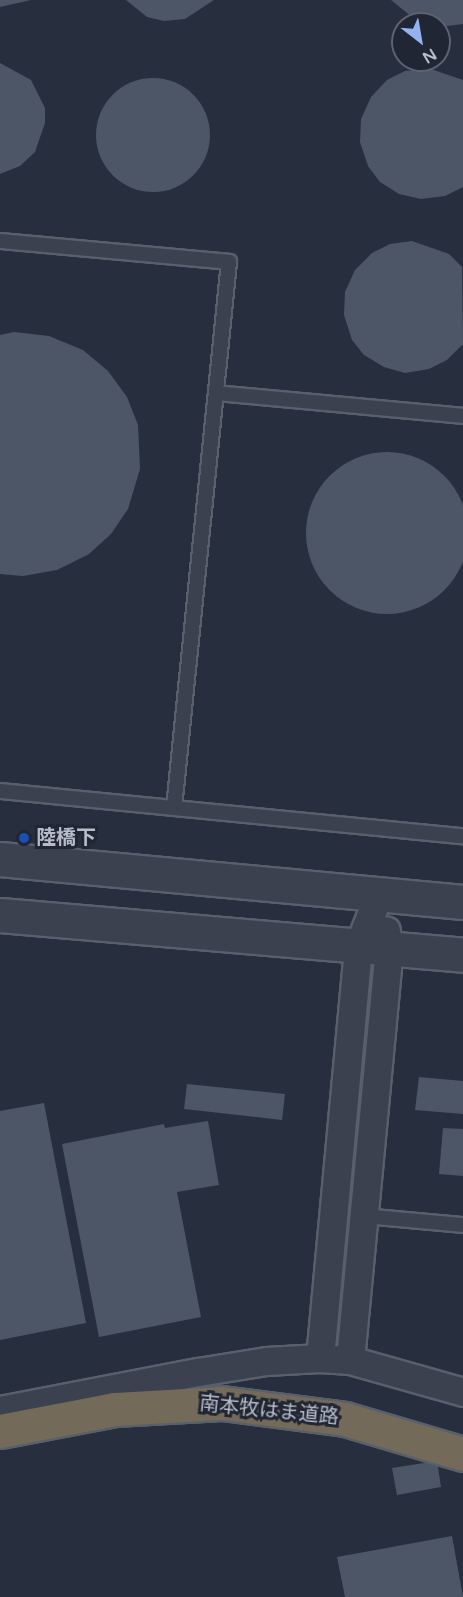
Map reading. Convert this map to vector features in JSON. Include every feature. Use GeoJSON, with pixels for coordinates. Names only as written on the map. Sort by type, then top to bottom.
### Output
{"type":"FeatureCollection","features":[{"type":"Feature","properties":{"kind":"highway","name":"南本牧はま道路"},"geometry":{"type":"LineString","coordinates":[[0,1421],[124,1400],[223,1394],[348,1410],[463,1444]]}},
{"type":"Feature","properties":{"kind":"highway","name":"南本牧はま道路"},"geometry":{"type":"LineString","coordinates":[[0,1431],[115,1409],[222,1403],[345,1419],[463,1454]]}},
{"type":"Feature","properties":{"kind":"street"},"geometry":{"type":"LineString","coordinates":[[0,859],[463,902]]}},
{"type":"Feature","properties":{"kind":"street"},"geometry":{"type":"LineString","coordinates":[[320,1358],[374,949],[379,894]]}},
{"type":"Feature","properties":{"kind":"street"},"geometry":{"type":"LineString","coordinates":[[0,915],[463,955]]}},
{"type":"Feature","properties":{"kind":"street"},"geometry":{"type":"LineString","coordinates":[[350,1360],[364,1216],[374,949]]}},
{"type":"Feature","properties":{"kind":"street"},"geometry":{"type":"LineString","coordinates":[[0,1410],[198,1372],[266,1361],[320,1358],[350,1360],[463,1392]]}},
{"type":"Feature","properties":{"kind":"lane"},"geometry":{"type":"LineString","coordinates":[[0,241],[229,262],[174,808]]}},
{"type":"Feature","properties":{"kind":"lane"},"geometry":{"type":"LineString","coordinates":[[216,393],[463,416]]}},
{"type":"Feature","properties":{"kind":"lane"},"geometry":{"type":"LineString","coordinates":[[0,791],[463,836]]}},
{"type":"Feature","properties":{"kind":"lane"},"geometry":{"type":"LineString","coordinates":[[364,1216],[463,1225]]}},
{"type":"Feature","properties":{"kind":"building"},"geometry":{"type":"Polygon","coordinates":[[[0,0],[31,0],[0,7],[0,0]]]}},
{"type":"Feature","properties":{"kind":"building"},"geometry":{"type":"Polygon","coordinates":[[[126,0],[214,0],[185,19],[164,21],[147,17],[126,0]]]}},
{"type":"Feature","properties":{"kind":"building"},"geometry":{"type":"Polygon","coordinates":[[[391,0],[463,0],[463,24],[451,26],[451,12],[406,12],[391,0]]]}},
{"type":"Feature","properties":{"kind":"building"},"geometry":{"type":"Polygon","coordinates":[[[0,63],[31,80],[45,108],[45,123],[35,152],[20,166],[0,174],[0,63]]]}},
{"type":"Feature","properties":{"kind":"building"},"geometry":{"type":"Polygon","coordinates":[[[403,72],[440,72],[463,80],[463,187],[445,196],[421,199],[399,194],[380,182],[368,166],[360,142],[361,119],[371,97],[387,80],[403,72]]]}},
{"type":"Feature","properties":{"kind":"building"},"geometry":{"type":"Polygon","coordinates":[[[153,78],[175,82],[194,94],[206,113],[210,135],[206,157],[194,176],[175,188],[153,192],[131,188],[112,176],[100,157],[96,135],[100,113],[112,94],[131,82],[153,78]]]}},
{"type":"Feature","properties":{"kind":"building"},"geometry":{"type":"Polygon","coordinates":[[[412,241],[449,254],[462,267],[463,344],[447,360],[429,369],[405,373],[384,367],[364,355],[352,340],[344,315],[345,292],[355,270],[372,253],[390,244],[412,241]]]}},
{"type":"Feature","properties":{"kind":"building"},"geometry":{"type":"Polygon","coordinates":[[[14,332],[49,336],[83,350],[108,371],[127,397],[138,425],[140,469],[128,509],[111,534],[89,554],[57,570],[23,576],[0,574],[0,335],[14,332]]]}},
{"type":"Feature","properties":{"kind":"building"},"geometry":{"type":"Polygon","coordinates":[[[387,452],[403,453],[418,458],[444,476],[462,502],[467,517],[467,549],[462,564],[444,590],[418,608],[403,613],[387,614],[371,613],[356,608],[330,590],[312,564],[307,549],[306,533],[307,517],[312,502],[330,476],[356,458],[371,453],[387,452]]]}},
{"type":"Feature","properties":{"kind":"building"},"geometry":{"type":"Polygon","coordinates":[[[419,1077],[463,1081],[463,1114],[415,1110],[419,1077]]]}},
{"type":"Feature","properties":{"kind":"building"},"geometry":{"type":"Polygon","coordinates":[[[187,1084],[285,1094],[282,1120],[184,1109],[187,1084]]]}},
{"type":"Feature","properties":{"kind":"building"},"geometry":{"type":"Polygon","coordinates":[[[44,1103],[86,1323],[0,1340],[0,1111],[44,1103]]]}},
{"type":"Feature","properties":{"kind":"building"},"geometry":{"type":"Polygon","coordinates":[[[208,1121],[219,1185],[177,1192],[201,1317],[99,1337],[62,1144],[164,1124],[165,1128],[208,1121]]]}},
{"type":"Feature","properties":{"kind":"building"},"geometry":{"type":"Polygon","coordinates":[[[443,1128],[463,1129],[463,1176],[439,1174],[443,1128]]]}},
{"type":"Feature","properties":{"kind":"building"},"geometry":{"type":"Polygon","coordinates":[[[437,1461],[441,1487],[397,1495],[392,1468],[437,1461]]]}},
{"type":"Feature","properties":{"kind":"building"},"geometry":{"type":"Polygon","coordinates":[[[452,1536],[463,1597],[345,1597],[337,1557],[452,1536]]]}},
{"type":"Feature","properties":{"kind":"place","name":"陸橋下"},"geometry":{"type":"Point","coordinates":[24,838]}}]}
